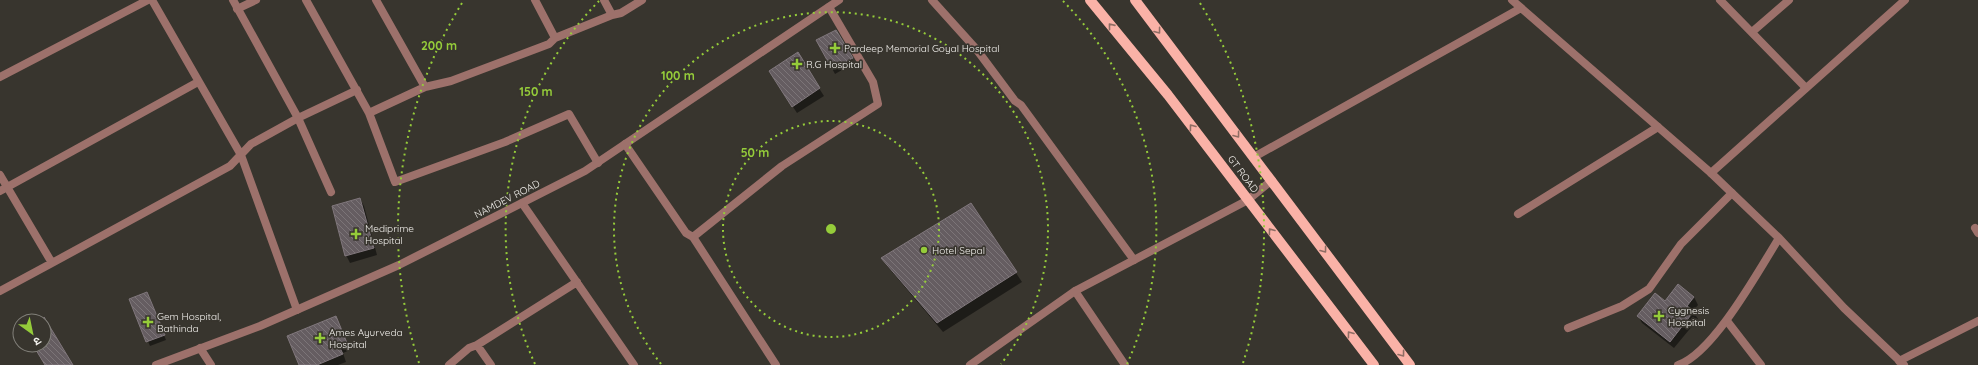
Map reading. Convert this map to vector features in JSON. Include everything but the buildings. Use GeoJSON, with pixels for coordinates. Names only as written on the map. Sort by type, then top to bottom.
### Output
{"type":"FeatureCollection","features":[{"type":"Feature","properties":{"kind":"main road","name":"GT ROAD"},"geometry":{"type":"LineString","coordinates":[[1090,0],[1168,95],[1374,365]]}},
{"type":"Feature","properties":{"kind":"main road","name":"GT ROAD"},"geometry":{"type":"LineString","coordinates":[[1135,0],[1410,365]]}},
{"type":"Feature","properties":{"kind":"street"},"geometry":{"type":"LineString","coordinates":[[0,78],[148,0]]}},
{"type":"Feature","properties":{"kind":"street"},"geometry":{"type":"LineString","coordinates":[[152,0],[241,155],[297,310]]}},
{"type":"Feature","properties":{"kind":"street"},"geometry":{"type":"LineString","coordinates":[[233,0],[298,118],[331,192]]}},
{"type":"Feature","properties":{"kind":"street"},"geometry":{"type":"LineString","coordinates":[[237,9],[256,0]]}},
{"type":"Feature","properties":{"kind":"street"},"geometry":{"type":"LineString","coordinates":[[306,0],[369,113],[395,182],[506,142],[569,114],[598,163]]}},
{"type":"Feature","properties":{"kind":"street"},"geometry":{"type":"LineString","coordinates":[[376,0],[425,87]]}},
{"type":"Feature","properties":{"kind":"street"},"geometry":{"type":"LineString","coordinates":[[535,0],[555,38]]}},
{"type":"Feature","properties":{"kind":"street"},"geometry":{"type":"LineString","coordinates":[[604,0],[612,15]]}},
{"type":"Feature","properties":{"kind":"street"},"geometry":{"type":"LineString","coordinates":[[369,113],[425,87],[451,81],[549,44],[555,38],[612,15],[621,13],[642,0]]}},
{"type":"Feature","properties":{"kind":"street","name":"NAMDEV ROAD"},"geometry":{"type":"LineString","coordinates":[[156,365],[260,326],[399,265],[585,171],[839,0]]}},
{"type":"Feature","properties":{"kind":"street"},"geometry":{"type":"LineString","coordinates":[[932,0],[976,50],[1015,101],[1021,105],[1134,260]]}},
{"type":"Feature","properties":{"kind":"street"},"geometry":{"type":"LineString","coordinates":[[1512,0],[1711,173],[1779,238],[1844,308],[1902,363],[1978,321]]}},
{"type":"Feature","properties":{"kind":"street"},"geometry":{"type":"LineString","coordinates":[[1720,0],[1806,88]]}},
{"type":"Feature","properties":{"kind":"street"},"geometry":{"type":"LineString","coordinates":[[1752,32],[1788,0]]}},
{"type":"Feature","properties":{"kind":"street"},"geometry":{"type":"LineString","coordinates":[[1711,173],[1905,0]]}},
{"type":"Feature","properties":{"kind":"street"},"geometry":{"type":"LineString","coordinates":[[693,237],[782,166],[878,104],[873,82],[829,7]]}},
{"type":"Feature","properties":{"kind":"street"},"geometry":{"type":"LineString","coordinates":[[1254,157],[1521,8]]}},
{"type":"Feature","properties":{"kind":"street"},"geometry":{"type":"LineString","coordinates":[[4,189],[198,82]]}},
{"type":"Feature","properties":{"kind":"street"},"geometry":{"type":"LineString","coordinates":[[0,291],[230,166],[251,144],[298,118],[356,90]]}},
{"type":"Feature","properties":{"kind":"street"},"geometry":{"type":"LineString","coordinates":[[1518,214],[1658,127]]}},
{"type":"Feature","properties":{"kind":"street"},"geometry":{"type":"LineString","coordinates":[[625,144],[686,233],[693,237],[776,365]]}},
{"type":"Feature","properties":{"kind":"street"},"geometry":{"type":"LineString","coordinates":[[0,175],[4,189],[52,263]]}},
{"type":"Feature","properties":{"kind":"street"},"geometry":{"type":"LineString","coordinates":[[970,365],[1075,291],[1248,200],[1272,180]]}},
{"type":"Feature","properties":{"kind":"street"},"geometry":{"type":"LineString","coordinates":[[1568,328],[1622,306],[1649,289],[1681,244],[1732,193]]}},
{"type":"Feature","properties":{"kind":"street"},"geometry":{"type":"LineString","coordinates":[[522,203],[634,365]]}},
{"type":"Feature","properties":{"kind":"street"},"geometry":{"type":"LineString","coordinates":[[1678,365],[1688,362],[1727,321],[1779,238]]}},
{"type":"Feature","properties":{"kind":"street"},"geometry":{"type":"LineString","coordinates":[[449,365],[469,348],[477,345],[577,282]]}},
{"type":"Feature","properties":{"kind":"street"},"geometry":{"type":"LineString","coordinates":[[1075,291],[1125,365]]}},
{"type":"Feature","properties":{"kind":"street"},"geometry":{"type":"LineString","coordinates":[[1727,321],[1762,365]]}},
{"type":"Feature","properties":{"kind":"street"},"geometry":{"type":"LineString","coordinates":[[477,345],[491,365]]}},
{"type":"Feature","properties":{"kind":"street"},"geometry":{"type":"LineString","coordinates":[[200,348],[211,365]]}},
{"type":"Feature","properties":{"kind":"place","name":"Pardeep Memorial Goyal Hospital"},"geometry":{"type":"Point","coordinates":[835,48]}},
{"type":"Feature","properties":{"kind":"place","name":"R.G Hospital"},"geometry":{"type":"Point","coordinates":[797,64]}},
{"type":"Feature","properties":{"kind":"place","name":"Mediprime Hospital"},"geometry":{"type":"Point","coordinates":[356,234]}},
{"type":"Feature","properties":{"kind":"place","name":"Hotel Sepal"},"geometry":{"type":"Point","coordinates":[924,250]}},
{"type":"Feature","properties":{"kind":"place","name":"Cygnesis Hospital"},"geometry":{"type":"Point","coordinates":[1659,316]}},
{"type":"Feature","properties":{"kind":"place","name":"Gem Hospital, Bathinda"},"geometry":{"type":"Point","coordinates":[148,322]}},
{"type":"Feature","properties":{"kind":"place","name":"Ames Ayurveda Hospital"},"geometry":{"type":"Point","coordinates":[320,338]}}]}
